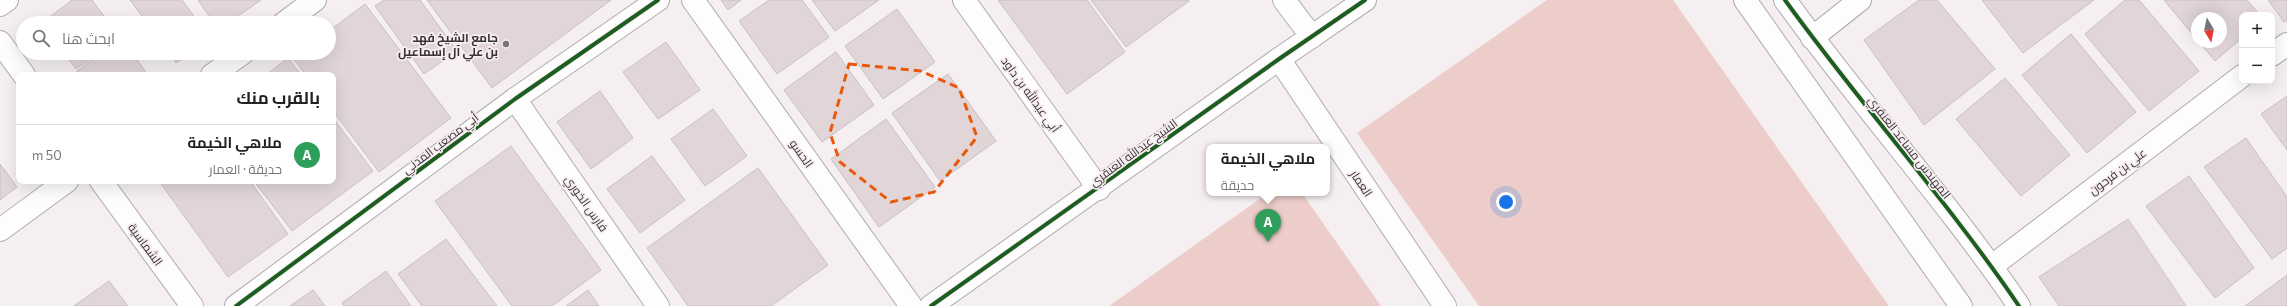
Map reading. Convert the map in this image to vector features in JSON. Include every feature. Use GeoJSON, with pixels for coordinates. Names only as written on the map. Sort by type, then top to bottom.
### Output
{"type":"FeatureCollection","features":[{"type":"Feature","properties":{"kind":"street"},"geometry":{"type":"LineString","coordinates":[[0,6],[8,0]]}},
{"type":"Feature","properties":{"kind":"street"},"geometry":{"type":"LineString","coordinates":[[293,16],[315,0]]}},
{"type":"Feature","properties":{"kind":"street","name":"أبي مصعب المدني"},"geometry":{"type":"LineString","coordinates":[[236,306],[515,99],[658,0]]}},
{"type":"Feature","properties":{"kind":"street","name":"الحسو"},"geometry":{"type":"LineString","coordinates":[[694,0],[911,306]]}},
{"type":"Feature","properties":{"kind":"street","name":"أبي عبدالله بن داود"},"geometry":{"type":"LineString","coordinates":[[964,0],[1099,189]]}},
{"type":"Feature","properties":{"kind":"street"},"geometry":{"type":"LineString","coordinates":[[1284,0],[1312,37]]}},
{"type":"Feature","properties":{"kind":"street","name":"الشيخ عبدالله العنقري"},"geometry":{"type":"LineString","coordinates":[[931,306],[1099,189],[1279,59],[1366,0]]}},
{"type":"Feature","properties":{"kind":"street"},"geometry":{"type":"LineString","coordinates":[[1745,0],[1961,306]]}},
{"type":"Feature","properties":{"kind":"street","name":"المهندس مساعد العنقري"},"geometry":{"type":"LineString","coordinates":[[1785,0],[1812,38],[1992,266],[2019,306]]}},
{"type":"Feature","properties":{"kind":"street"},"geometry":{"type":"LineString","coordinates":[[1812,38],[1860,0]]}},
{"type":"Feature","properties":{"kind":"street"},"geometry":{"type":"LineString","coordinates":[[0,42],[22,72]]}},
{"type":"Feature","properties":{"kind":"street"},"geometry":{"type":"LineString","coordinates":[[2275,53],[2287,44]]}},
{"type":"Feature","properties":{"kind":"street","name":"العمار"},"geometry":{"type":"LineString","coordinates":[[1279,59],[1444,306]]}},
{"type":"Feature","properties":{"kind":"street"},"geometry":{"type":"LineString","coordinates":[[216,72],[233,60]]}},
{"type":"Feature","properties":{"kind":"street","name":"علي بن فرحون"},"geometry":{"type":"LineString","coordinates":[[1992,266],[2239,78]]}},
{"type":"Feature","properties":{"kind":"street","name":"فارس الخوري"},"geometry":{"type":"LineString","coordinates":[[515,99],[658,306]]}},
{"type":"Feature","properties":{"kind":"street"},"geometry":{"type":"LineString","coordinates":[[0,230],[63,184]]}},
{"type":"Feature","properties":{"kind":"street","name":"الشماسية"},"geometry":{"type":"LineString","coordinates":[[103,184],[192,306]]}},
{"type":"Feature","properties":{"kind":"highlighted area"},"geometry":{"type":"Polygon","coordinates":[[[849,64],[921,71],[959,88],[977,137],[934,192],[891,202],[840,162],[830,133],[849,64]]]}},
{"type":"Feature","properties":{"kind":"shaded area"},"geometry":{"type":"Polygon","coordinates":[[[1547,0],[1673,0],[1889,306],[1479,306],[1357,133],[1547,0]]]}},
{"type":"Feature","properties":{"kind":"shaded area"},"geometry":{"type":"Polygon","coordinates":[[[1264,196],[1304,196],[1381,306],[1109,306],[1264,196]]]}},
{"type":"Feature","properties":{"kind":"building"},"geometry":{"type":"Polygon","coordinates":[[[72,0],[92,0],[104,16],[51,16],[72,0]]]}},
{"type":"Feature","properties":{"kind":"building"},"geometry":{"type":"Polygon","coordinates":[[[130,0],[182,0],[194,16],[142,16],[130,0]]]}},
{"type":"Feature","properties":{"kind":"building"},"geometry":{"type":"Polygon","coordinates":[[[198,0],[261,0],[238,16],[209,16],[198,0]]]}},
{"type":"Feature","properties":{"kind":"building"},"geometry":{"type":"Polygon","coordinates":[[[384,0],[420,0],[457,51],[424,74],[375,6],[384,0]]]}},
{"type":"Feature","properties":{"kind":"building","name":"جامع الشيخ فهد بن علي آل إسماعيل"},"geometry":{"type":"Polygon","coordinates":[[[427,0],[611,0],[492,88],[427,0]]]}},
{"type":"Feature","properties":{"kind":"building"},"geometry":{"type":"Polygon","coordinates":[[[721,0],[741,0],[728,10],[721,0]]]}},
{"type":"Feature","properties":{"kind":"building"},"geometry":{"type":"Polygon","coordinates":[[[769,0],[802,0],[829,37],[777,74],[739,21],[769,0]]]}},
{"type":"Feature","properties":{"kind":"building"},"geometry":{"type":"Polygon","coordinates":[[[812,0],[879,0],[835,31],[812,0]]]}},
{"type":"Feature","properties":{"kind":"building"},"geometry":{"type":"Polygon","coordinates":[[[998,0],[1087,0],[1125,52],[1067,94],[998,0]]]}},
{"type":"Feature","properties":{"kind":"building"},"geometry":{"type":"Polygon","coordinates":[[[1091,0],[1188,0],[1189,1],[1126,47],[1091,0]]]}},
{"type":"Feature","properties":{"kind":"building"},"geometry":{"type":"Polygon","coordinates":[[[1919,0],[1937,0],[1995,69],[1924,125],[1864,40],[1919,0]]]}},
{"type":"Feature","properties":{"kind":"building"},"geometry":{"type":"Polygon","coordinates":[[[1982,0],[2094,0],[2023,53],[1982,0]]]}},
{"type":"Feature","properties":{"kind":"building"},"geometry":{"type":"Polygon","coordinates":[[[2125,0],[2139,0],[2199,71],[2149,111],[2085,34],[2125,0]]]}},
{"type":"Feature","properties":{"kind":"building"},"geometry":{"type":"Polygon","coordinates":[[[2164,0],[2247,0],[2257,12],[2239,12],[2239,41],[2215,61],[2204,48],[2227,48],[2227,12],[2191,12],[2191,33],[2164,0]]]}},
{"type":"Feature","properties":{"kind":"building"},"geometry":{"type":"Polygon","coordinates":[[[2268,0],[2287,0],[2287,20],[2284,22],[2268,0]]]}},
{"type":"Feature","properties":{"kind":"building"},"geometry":{"type":"Polygon","coordinates":[[[365,4],[451,118],[379,172],[336,115],[336,72],[304,72],[295,60],[336,60],[336,26],[365,4]]]}},
{"type":"Feature","properties":{"kind":"building"},"geometry":{"type":"Polygon","coordinates":[[[897,9],[935,62],[883,99],[845,46],[897,9]]]}},
{"type":"Feature","properties":{"kind":"building"},"geometry":{"type":"Polygon","coordinates":[[[2071,34],[2136,112],[2087,153],[2022,75],[2071,34]]]}},
{"type":"Feature","properties":{"kind":"building"},"geometry":{"type":"Polygon","coordinates":[[[666,42],[700,90],[658,119],[623,72],[666,42]]]}},
{"type":"Feature","properties":{"kind":"building"},"geometry":{"type":"Polygon","coordinates":[[[836,52],[874,105],[822,142],[784,90],[836,52]]]}},
{"type":"Feature","properties":{"kind":"building"},"geometry":{"type":"Polygon","coordinates":[[[69,60],[89,60],[76,69],[69,60]]]}},
{"type":"Feature","properties":{"kind":"building"},"geometry":{"type":"Polygon","coordinates":[[[92,60],[137,60],[146,72],[78,72],[77,71],[92,60]]]}},
{"type":"Feature","properties":{"kind":"building"},"geometry":{"type":"Polygon","coordinates":[[[285,60],[290,60],[299,72],[270,72],[285,60]]]}},
{"type":"Feature","properties":{"kind":"building"},"geometry":{"type":"Polygon","coordinates":[[[948,74],[996,141],[940,181],[892,113],[948,74]]]}},
{"type":"Feature","properties":{"kind":"building"},"geometry":{"type":"Polygon","coordinates":[[[2005,78],[2070,155],[2021,196],[1956,119],[2005,78]]]}},
{"type":"Feature","properties":{"kind":"building"},"geometry":{"type":"Polygon","coordinates":[[[600,91],[633,138],[591,169],[557,122],[600,91]]]}},
{"type":"Feature","properties":{"kind":"building"},"geometry":{"type":"Polygon","coordinates":[[[2287,96],[2287,150],[2261,114],[2287,96]]]}},
{"type":"Feature","properties":{"kind":"building"},"geometry":{"type":"Polygon","coordinates":[[[713,109],[747,156],[705,186],[671,139],[713,109]]]}},
{"type":"Feature","properties":{"kind":"building"},"geometry":{"type":"Polygon","coordinates":[[[886,119],[935,187],[879,227],[831,159],[886,119]]]}},
{"type":"Feature","properties":{"kind":"building"},"geometry":{"type":"Polygon","coordinates":[[[336,122],[373,171],[292,231],[256,184],[336,184],[336,122]]]}},
{"type":"Feature","properties":{"kind":"building"},"geometry":{"type":"Polygon","coordinates":[[[2246,138],[2287,197],[2287,248],[2272,259],[2204,167],[2246,138]]]}},
{"type":"Feature","properties":{"kind":"building"},"geometry":{"type":"Polygon","coordinates":[[[511,146],[601,270],[552,306],[512,306],[435,201],[511,146]]]}},
{"type":"Feature","properties":{"kind":"building"},"geometry":{"type":"Polygon","coordinates":[[[652,156],[685,200],[640,233],[607,189],[652,156]]]}},
{"type":"Feature","properties":{"kind":"building"},"geometry":{"type":"Polygon","coordinates":[[[0,164],[17,187],[0,200],[0,164]]]}},
{"type":"Feature","properties":{"kind":"building"},"geometry":{"type":"Polygon","coordinates":[[[758,168],[828,265],[771,306],[688,306],[647,248],[758,168]]]}},
{"type":"Feature","properties":{"kind":"building"},"geometry":{"type":"Polygon","coordinates":[[[2189,176],[2254,268],[2215,298],[2146,206],[2189,176]]]}},
{"type":"Feature","properties":{"kind":"building"},"geometry":{"type":"Polygon","coordinates":[[[161,184],[252,184],[288,234],[228,277],[161,184]]]}},
{"type":"Feature","properties":{"kind":"building"},"geometry":{"type":"Polygon","coordinates":[[[2128,219],[2186,306],[2059,306],[2039,277],[2128,219]]]}},
{"type":"Feature","properties":{"kind":"building"},"geometry":{"type":"Polygon","coordinates":[[[446,239],[497,306],[422,306],[398,274],[446,239]]]}},
{"type":"Feature","properties":{"kind":"building"},"geometry":{"type":"Polygon","coordinates":[[[386,271],[411,306],[344,306],[342,303],[386,271]]]}},
{"type":"Feature","properties":{"kind":"building"},"geometry":{"type":"Polygon","coordinates":[[[2287,275],[2287,306],[2245,306],[2287,275]]]}},
{"type":"Feature","properties":{"kind":"building"},"geometry":{"type":"Polygon","coordinates":[[[109,281],[128,306],[74,306],[109,281]]]}},
{"type":"Feature","properties":{"kind":"building"},"geometry":{"type":"Polygon","coordinates":[[[313,290],[325,306],[290,306],[313,290]]]}},
{"type":"Feature","properties":{"kind":"building"},"geometry":{"type":"Polygon","coordinates":[[[588,290],[599,306],[566,306],[588,290]]]}},
{"type":"Feature","properties":{"kind":"cycle path"},"geometry":{"type":"LineString","coordinates":[[236,306],[515,99],[658,0]]}},
{"type":"Feature","properties":{"kind":"cycle path"},"geometry":{"type":"LineString","coordinates":[[931,306],[1279,59],[1365,0]]}},
{"type":"Feature","properties":{"kind":"cycle path"},"geometry":{"type":"LineString","coordinates":[[1785,0],[1843,77],[1963,228],[2019,306]]}},
{"type":"Feature","properties":{"kind":"place","name":"جامع الشيخ فهد بن علي آل إسماعيل"},"geometry":{"type":"Point","coordinates":[506,44]}},
{"type":"Feature","properties":{"kind":"place","name":"ملاهي الخيمة"},"geometry":{"type":"Point","coordinates":[1268,242]}}]}
